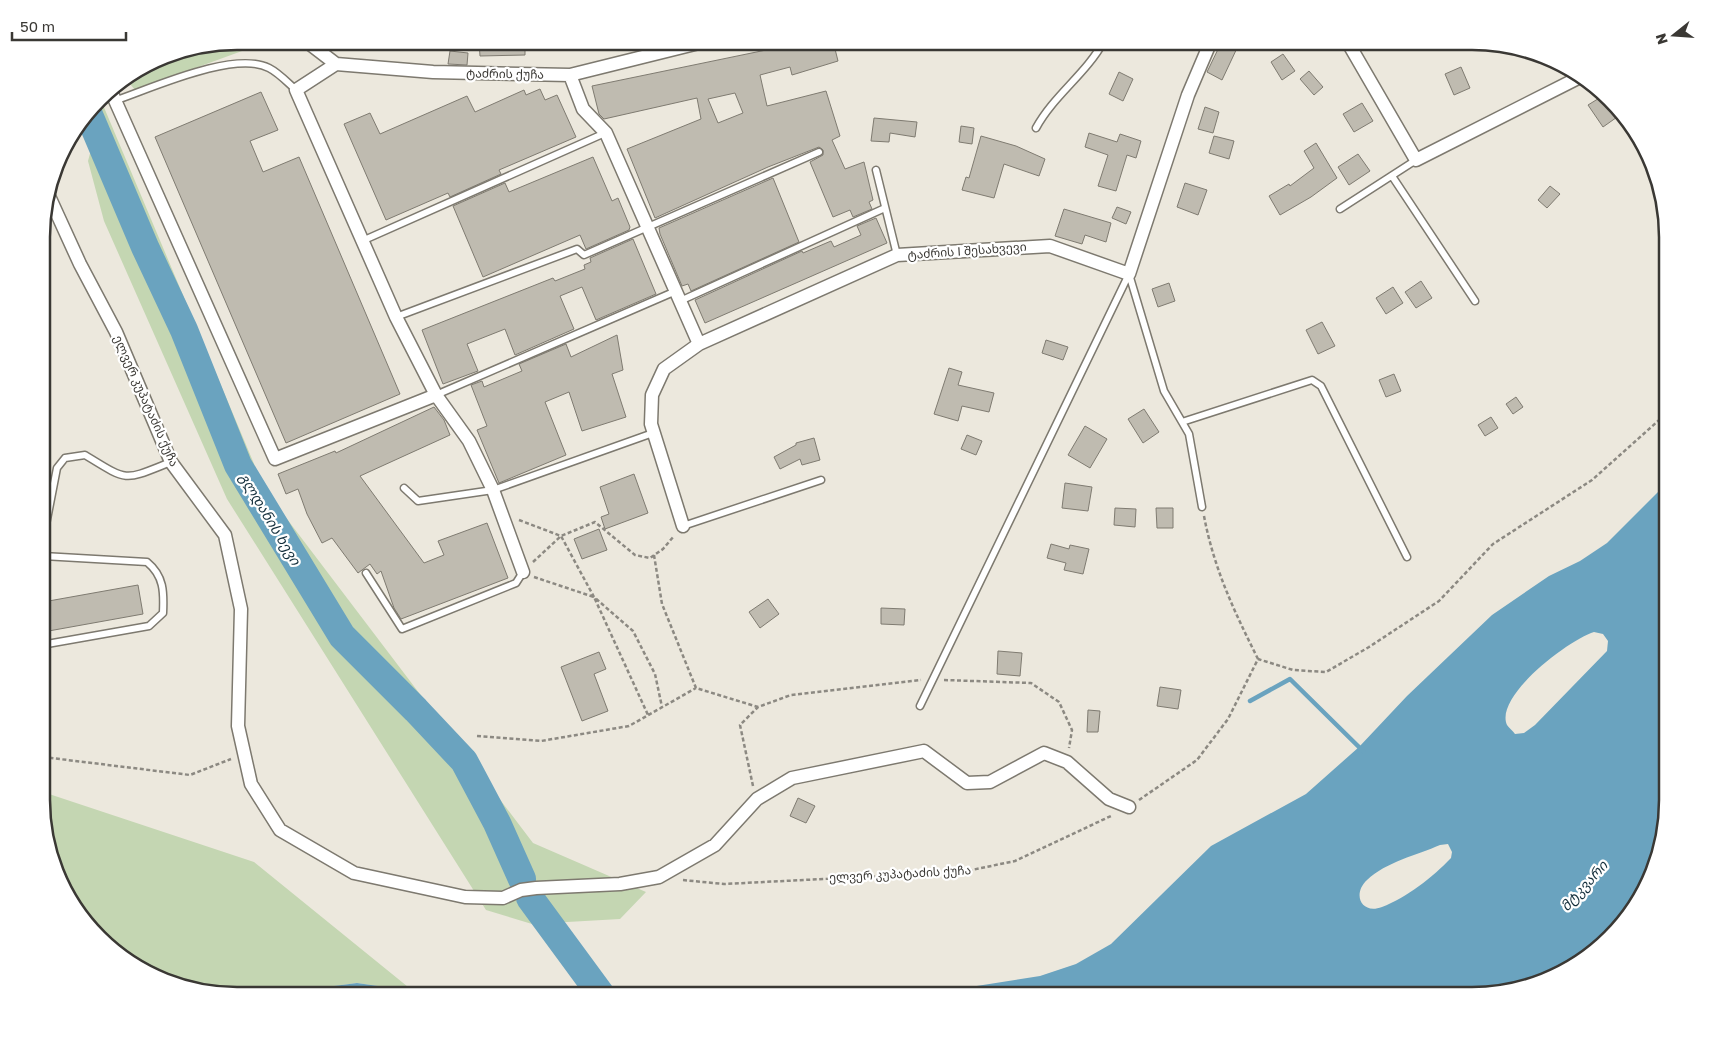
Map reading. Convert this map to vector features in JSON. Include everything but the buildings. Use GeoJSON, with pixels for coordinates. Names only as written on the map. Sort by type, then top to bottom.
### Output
{"type":"FeatureCollection","features":[{"type":"Feature","properties":{"kind":"street"},"geometry":{"type":"LineString","coordinates":[[318,50],[336,64],[296,90],[396,317],[436,394],[469,441],[493,490],[523,572]]}},
{"type":"Feature","properties":{"kind":"street","name":"ტაძრის ქუჩა"},"geometry":{"type":"LineString","coordinates":[[336,64],[433,72],[570,75],[671,50]]}},
{"type":"Feature","properties":{"kind":"street"},"geometry":{"type":"LineString","coordinates":[[1129,274],[1188,95],[1207,50]]}},
{"type":"Feature","properties":{"kind":"street"},"geometry":{"type":"LineString","coordinates":[[1352,50],[1416,160],[1573,80]]}},
{"type":"Feature","properties":{"kind":"street"},"geometry":{"type":"LineString","coordinates":[[570,75],[583,109],[606,132],[699,344]]}},
{"type":"Feature","properties":{"kind":"street"},"geometry":{"type":"LineString","coordinates":[[113,98],[275,459],[436,394]]}},
{"type":"Feature","properties":{"kind":"street","name":"ელვერ კუპატაძის ქუჩა"},"geometry":{"type":"LineString","coordinates":[[53,205],[80,264],[124,350],[171,462],[225,535],[241,609],[238,726],[250,784],[280,830],[354,873],[465,897],[502,898],[522,890],[536,888],[620,884],[659,877],[715,845],[757,799],[792,778],[924,751],[967,783],[990,782],[1044,753],[1067,762],[1109,799],[1129,807]]}},
{"type":"Feature","properties":{"kind":"street","name":"ტაძრის I შესახვევი"},"geometry":{"type":"LineString","coordinates":[[683,526],[653,433],[651,424],[652,395],[664,370],[699,344],[897,255],[1050,246],[1129,274]]}},
{"type":"Feature","properties":{"kind":"lane"},"geometry":{"type":"LineString","coordinates":[[1036,128],[1046,109],[1079,75],[1097,50]]}},
{"type":"Feature","properties":{"kind":"lane"},"geometry":{"type":"LineString","coordinates":[[118,93],[214,67],[245,63],[269,68],[296,90]]}},
{"type":"Feature","properties":{"kind":"lane"},"geometry":{"type":"LineString","coordinates":[[362,241],[606,132]]}},
{"type":"Feature","properties":{"kind":"lane"},"geometry":{"type":"LineString","coordinates":[[396,317],[577,249],[584,255],[818,152]]}},
{"type":"Feature","properties":{"kind":"lane"},"geometry":{"type":"LineString","coordinates":[[1340,209],[1416,160]]}},
{"type":"Feature","properties":{"kind":"lane"},"geometry":{"type":"LineString","coordinates":[[876,170],[897,255]]}},
{"type":"Feature","properties":{"kind":"lane"},"geometry":{"type":"LineString","coordinates":[[1392,176],[1474,301]]}},
{"type":"Feature","properties":{"kind":"lane"},"geometry":{"type":"LineString","coordinates":[[436,394],[678,296],[885,208]]}},
{"type":"Feature","properties":{"kind":"lane"},"geometry":{"type":"LineString","coordinates":[[1129,274],[1164,391],[1189,434],[1202,507]]}},
{"type":"Feature","properties":{"kind":"lane"},"geometry":{"type":"LineString","coordinates":[[920,706],[1129,274]]}},
{"type":"Feature","properties":{"kind":"lane"},"geometry":{"type":"LineString","coordinates":[[1182,422],[1312,380],[1321,386],[1408,557]]}},
{"type":"Feature","properties":{"kind":"lane"},"geometry":{"type":"LineString","coordinates":[[404,488],[418,501],[493,490],[653,433]]}},
{"type":"Feature","properties":{"kind":"lane"},"geometry":{"type":"LineString","coordinates":[[50,506],[58,468],[65,458],[85,455],[120,477],[134,477],[171,462]]}},
{"type":"Feature","properties":{"kind":"lane"},"geometry":{"type":"LineString","coordinates":[[683,526],[821,480]]}},
{"type":"Feature","properties":{"kind":"lane"},"geometry":{"type":"LineString","coordinates":[[50,556],[147,562],[157,571],[164,594],[163,613],[149,626],[50,643]]}},
{"type":"Feature","properties":{"kind":"lane"},"geometry":{"type":"LineString","coordinates":[[366,574],[402,629],[516,583],[523,572]]}},
{"type":"Feature","properties":{"kind":"path"},"geometry":{"type":"LineString","coordinates":[[1202,507],[1211,553],[1258,659],[1293,670],[1326,672],[1369,647],[1439,601],[1493,544],[1592,480],[1659,420]]}},
{"type":"Feature","properties":{"kind":"path"},"geometry":{"type":"LineString","coordinates":[[502,514],[561,536],[594,597],[648,715]]}},
{"type":"Feature","properties":{"kind":"path"},"geometry":{"type":"LineString","coordinates":[[662,707],[655,674],[633,631],[594,597],[523,572],[561,536],[595,522],[636,555],[650,558],[663,549],[683,526]]}},
{"type":"Feature","properties":{"kind":"path"},"geometry":{"type":"LineString","coordinates":[[654,555],[662,604],[696,688]]}},
{"type":"Feature","properties":{"kind":"path","name":"ელვერ კუპატაძის ქუჩა"},"geometry":{"type":"LineString","coordinates":[[659,877],[724,884],[962,872],[1015,861],[1129,807],[1197,760],[1228,719],[1258,659]]}},
{"type":"Feature","properties":{"kind":"path"},"geometry":{"type":"LineString","coordinates":[[757,799],[744,752],[740,725],[758,707],[791,695],[858,686],[933,679],[1031,684],[1059,702],[1072,730],[1067,762]]}},
{"type":"Feature","properties":{"kind":"path"},"geometry":{"type":"LineString","coordinates":[[477,736],[541,741],[629,726],[696,688],[758,707]]}},
{"type":"Feature","properties":{"kind":"path"},"geometry":{"type":"LineString","coordinates":[[50,758],[190,775],[244,754]]}},
{"type":"Feature","properties":{"kind":"green space"},"geometry":{"type":"Polygon","coordinates":[[[225,50],[245,50],[135,90],[130,84],[166,64],[189,56],[225,50]]]}},
{"type":"Feature","properties":{"kind":"green space"},"geometry":{"type":"Polygon","coordinates":[[[104,107],[265,490],[533,843],[646,892],[620,919],[532,924],[486,910],[227,499],[104,221],[88,161],[104,107]]]}},
{"type":"Feature","properties":{"kind":"green space"},"geometry":{"type":"Polygon","coordinates":[[[50,794],[254,862],[408,987],[385,987],[357,983],[326,987],[225,987],[189,981],[166,973],[144,962],[123,948],[105,932],[89,914],[75,893],[64,871],[56,848],[50,812],[50,794]]]}},
{"type":"Feature","properties":{"kind":"water","name":"მტკვარი"},"geometry":{"type":"Polygon","coordinates":[[[1659,491],[1659,812],[1653,848],[1640,882],[1620,914],[1604,932],[1576,955],[1554,968],[1532,977],[1484,987],[970,987],[1040,976],[1076,964],[1111,944],[1211,846],[1306,794],[1359,747],[1407,696],[1492,615],[1549,576],[1580,561],[1607,543],[1659,491]],[[1594,632],[1568,645],[1522,685],[1512,699],[1506,713],[1507,725],[1515,734],[1524,733],[1535,725],[1607,651],[1608,641],[1603,634],[1594,632]],[[1448,844],[1440,845],[1383,868],[1362,886],[1360,891],[1361,902],[1364,906],[1375,909],[1391,903],[1419,886],[1451,858],[1452,852],[1448,844]]]}},
{"type":"Feature","properties":{"kind":"water"},"geometry":{"type":"Polygon","coordinates":[[[357,983],[385,987],[326,987],[357,983]]]}},
{"type":"Feature","properties":{"kind":"waterway","name":"გლდანის ხევი"},"geometry":{"type":"LineString","coordinates":[[91,120],[145,247],[184,330],[238,465],[342,636],[464,761],[497,823],[522,879]]}},
{"type":"Feature","properties":{"kind":"waterway"},"geometry":{"type":"LineString","coordinates":[[1250,701],[1290,679],[1363,751]]}},
{"type":"Feature","properties":{"kind":"waterway","name":"გლდანის ხევი"},"geometry":{"type":"LineString","coordinates":[[530,898],[595,987]]}}]}
